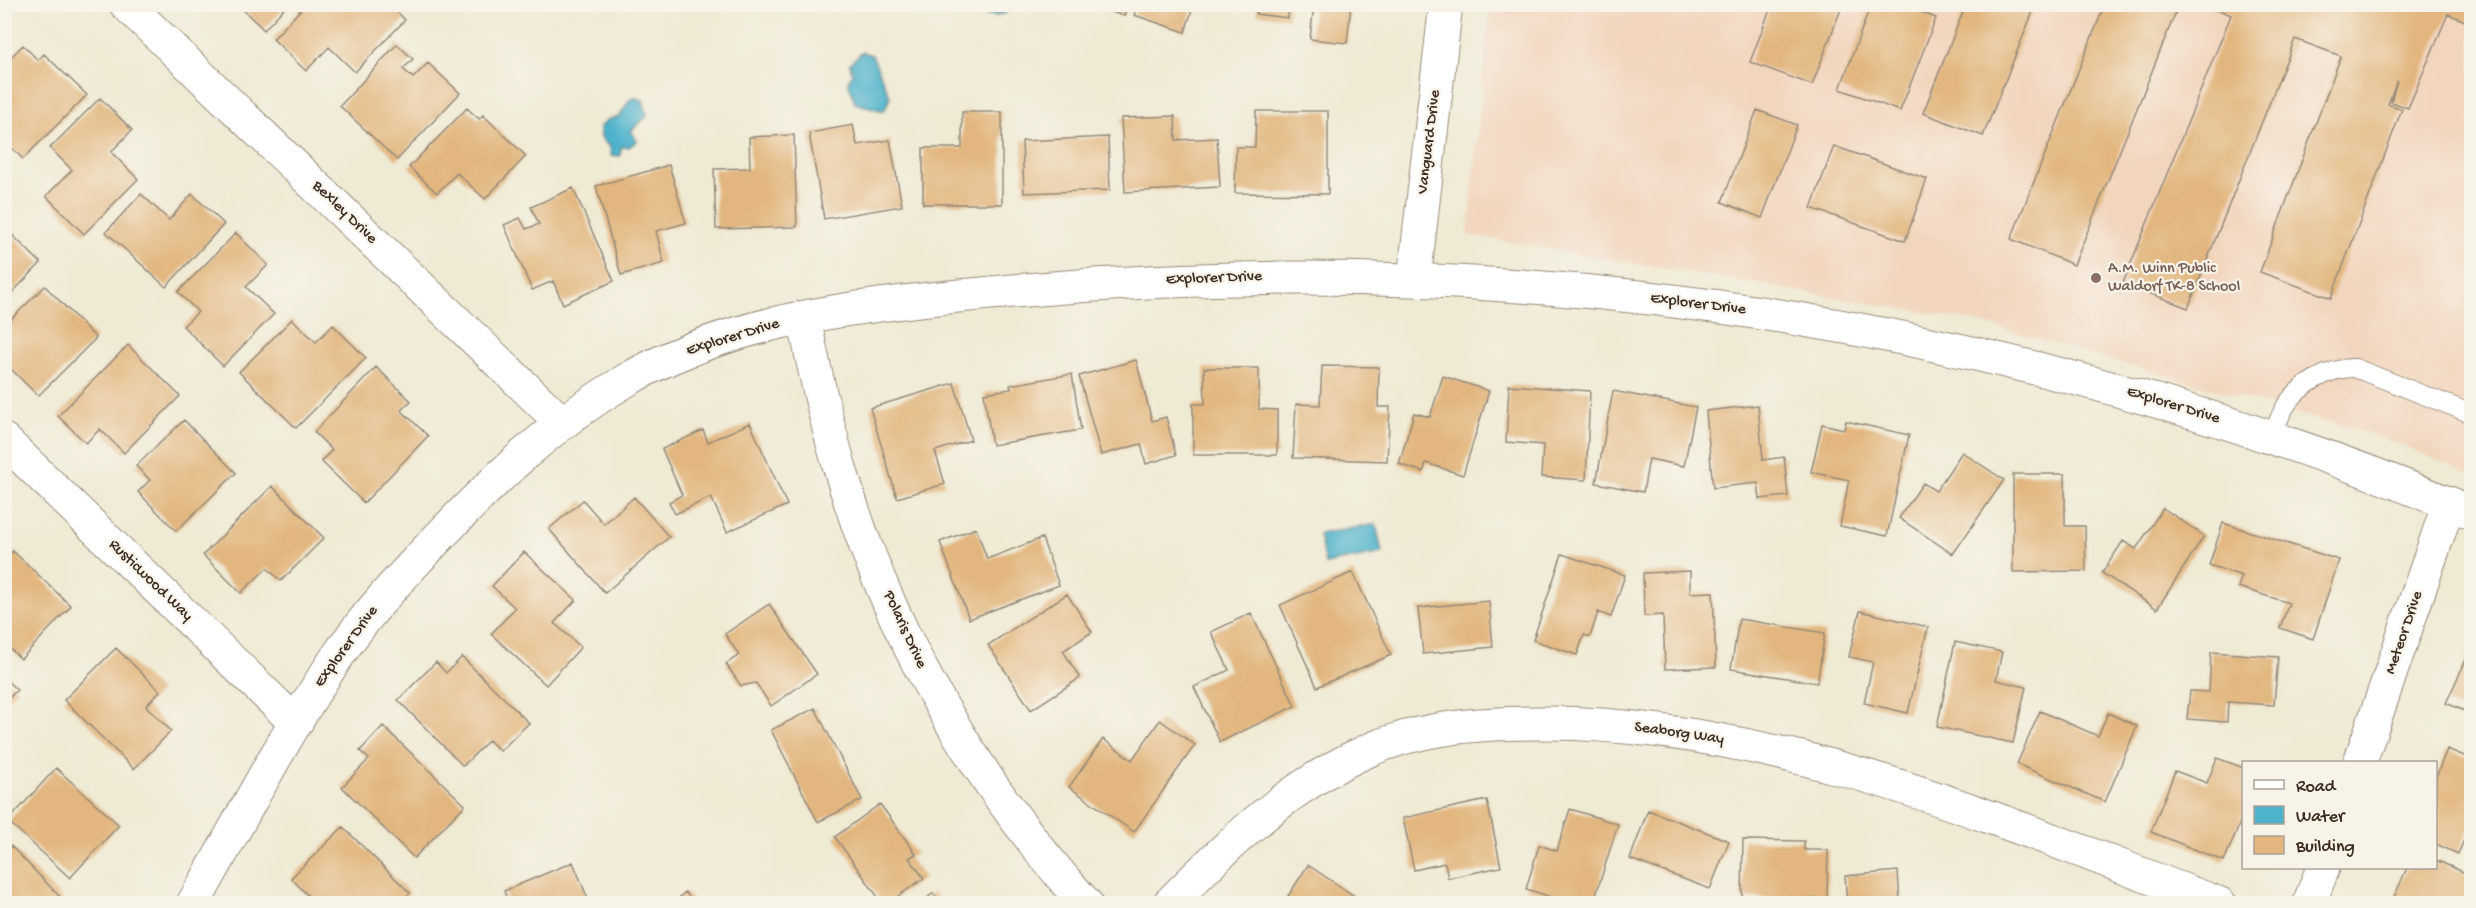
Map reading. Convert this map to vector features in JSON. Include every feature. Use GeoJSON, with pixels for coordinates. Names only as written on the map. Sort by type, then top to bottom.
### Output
{"type":"FeatureCollection","features":[{"type":"Feature","properties":{"kind":"street","name":"Bexley Drive"},"geometry":{"type":"LineString","coordinates":[[126,4],[561,422]]}},
{"type":"Feature","properties":{"kind":"street","name":"Vanguard Drive"},"geometry":{"type":"LineString","coordinates":[[1414,279],[1446,4]]}},
{"type":"Feature","properties":{"kind":"street","name":"Explorer Drive"},"geometry":{"type":"LineString","coordinates":[[193,903],[296,723],[339,653],[393,585],[494,480],[561,422],[629,378],[664,361],[739,333],[804,318],[950,297],[1108,283],[1266,277],[1414,279],[1582,290],[1792,317],[1948,347],[2101,384],[2273,436],[2460,508]]}},
{"type":"Feature","properties":{"kind":"street","name":"Polaris Drive"},"geometry":{"type":"LineString","coordinates":[[804,318],[823,410],[845,487],[873,562],[905,636],[942,707],[984,775],[1057,871],[1086,903]]}},
{"type":"Feature","properties":{"kind":"street","name":"Rusticwood Way"},"geometry":{"type":"LineString","coordinates":[[4,440],[296,723]]}},
{"type":"Feature","properties":{"kind":"street","name":"Meteor Drive"},"geometry":{"type":"LineString","coordinates":[[2360,761],[2460,508]]}},
{"type":"Feature","properties":{"kind":"street","name":"Seaborg Way"},"geometry":{"type":"LineString","coordinates":[[1169,903],[1254,821],[1326,772],[1367,751],[1403,738],[1441,728],[1499,723],[1597,724],[1695,734],[1760,747],[1911,788],[2220,903]]}},
{"type":"Feature","properties":{"kind":"street"},"geometry":{"type":"LineString","coordinates":[[2309,903],[2322,869]]}},
{"type":"Feature","properties":{"kind":"lane"},"geometry":{"type":"LineString","coordinates":[[2273,436],[2284,407],[2313,380],[2339,367],[2355,368],[2472,414]]}},
{"type":"Feature","properties":{"kind":"shaded area","name":"A.M. Winn Public Waldorf TK-8 School"},"geometry":{"type":"Polygon","coordinates":[[[1490,5],[2471,5],[2471,475],[2387,439],[1974,321],[1468,235],[1490,5]]]}},
{"type":"Feature","properties":{"kind":"water"},"geometry":{"type":"Polygon","coordinates":[[[980,5],[1008,5],[1006,13],[995,16],[985,14],[980,5]]]}},
{"type":"Feature","properties":{"kind":"water"},"geometry":{"type":"Polygon","coordinates":[[[862,52],[872,55],[890,97],[884,111],[855,103],[848,81],[852,74],[850,63],[862,52]]]}},
{"type":"Feature","properties":{"kind":"water"},"geometry":{"type":"Polygon","coordinates":[[[635,98],[643,100],[647,116],[631,131],[637,141],[629,147],[621,147],[620,156],[611,155],[610,147],[601,136],[600,127],[607,120],[620,116],[629,100],[635,98]]]}},
{"type":"Feature","properties":{"kind":"water"},"geometry":{"type":"Polygon","coordinates":[[[1376,524],[1382,553],[1325,564],[1319,534],[1376,524]]]}},
{"type":"Feature","properties":{"kind":"building"},"geometry":{"type":"Polygon","coordinates":[[[237,4],[288,4],[264,30],[237,4]]]}},
{"type":"Feature","properties":{"kind":"building"},"geometry":{"type":"Polygon","coordinates":[[[306,4],[337,4],[342,9],[346,4],[390,4],[405,20],[355,72],[329,47],[306,71],[273,39],[306,4]]]}},
{"type":"Feature","properties":{"kind":"building"},"geometry":{"type":"Polygon","coordinates":[[[1087,4],[1128,4],[1124,16],[1087,4]]]}},
{"type":"Feature","properties":{"kind":"building"},"geometry":{"type":"Polygon","coordinates":[[[1138,4],[1194,4],[1185,32],[1134,15],[1138,4]]]}},
{"type":"Feature","properties":{"kind":"building"},"geometry":{"type":"Polygon","coordinates":[[[1257,4],[1289,4],[1288,18],[1256,14],[1257,4]]]}},
{"type":"Feature","properties":{"kind":"building"},"geometry":{"type":"Polygon","coordinates":[[[1314,4],[1351,4],[1347,43],[1310,39],[1314,4]]]}},
{"type":"Feature","properties":{"kind":"building"},"geometry":{"type":"Polygon","coordinates":[[[1772,4],[1843,4],[1812,85],[1750,62],[1772,4]]]}},
{"type":"Feature","properties":{"kind":"building"},"geometry":{"type":"Polygon","coordinates":[[[1871,4],[1901,4],[1936,18],[1900,111],[1840,89],[1871,4]]]}},
{"type":"Feature","properties":{"kind":"building"},"geometry":{"type":"Polygon","coordinates":[[[1966,4],[2036,4],[1983,136],[1923,113],[1966,4]]]}},
{"type":"Feature","properties":{"kind":"building"},"geometry":{"type":"Polygon","coordinates":[[[2105,4],[2179,4],[2074,265],[2011,239],[2105,4]]]}},
{"type":"Feature","properties":{"kind":"building"},"geometry":{"type":"Polygon","coordinates":[[[2204,4],[2472,4],[2472,24],[2448,14],[2408,108],[2391,102],[2397,80],[2388,104],[2402,109],[2331,298],[2260,272],[2341,56],[2295,39],[2188,308],[2123,283],[2231,15],[2204,4]]]}},
{"type":"Feature","properties":{"kind":"building"},"geometry":{"type":"Polygon","coordinates":[[[397,44],[413,59],[403,69],[413,78],[428,63],[460,93],[397,160],[340,106],[397,44]]]}},
{"type":"Feature","properties":{"kind":"building"},"geometry":{"type":"Polygon","coordinates":[[[23,45],[38,60],[44,54],[87,95],[23,159],[5,141],[5,63],[23,45]]]}},
{"type":"Feature","properties":{"kind":"building"},"geometry":{"type":"Polygon","coordinates":[[[100,98],[132,130],[111,152],[138,179],[84,234],[46,196],[72,170],[50,148],[100,98]]]}},
{"type":"Feature","properties":{"kind":"building"},"geometry":{"type":"Polygon","coordinates":[[[467,108],[479,119],[483,115],[526,156],[485,199],[457,173],[437,193],[409,167],[467,108]]]}},
{"type":"Feature","properties":{"kind":"building"},"geometry":{"type":"Polygon","coordinates":[[[1757,110],[1797,125],[1762,218],[1722,202],[1757,110]]]}},
{"type":"Feature","properties":{"kind":"building"},"geometry":{"type":"Polygon","coordinates":[[[1256,111],[1328,111],[1328,194],[1235,193],[1236,147],[1255,147],[1256,111]]]}},
{"type":"Feature","properties":{"kind":"building"},"geometry":{"type":"Polygon","coordinates":[[[962,112],[1002,112],[1002,204],[923,204],[923,148],[962,148],[962,112]]]}},
{"type":"Feature","properties":{"kind":"building"},"geometry":{"type":"Polygon","coordinates":[[[1175,116],[1176,140],[1217,138],[1220,187],[1125,192],[1121,118],[1175,116]]]}},
{"type":"Feature","properties":{"kind":"building"},"geometry":{"type":"Polygon","coordinates":[[[853,125],[857,145],[890,140],[902,206],[824,219],[809,133],[853,125]]]}},
{"type":"Feature","properties":{"kind":"building"},"geometry":{"type":"Polygon","coordinates":[[[794,135],[797,227],[716,229],[714,169],[750,168],[749,137],[794,135]]]}},
{"type":"Feature","properties":{"kind":"building"},"geometry":{"type":"Polygon","coordinates":[[[1108,137],[1110,190],[1024,193],[1022,141],[1108,137]]]}},
{"type":"Feature","properties":{"kind":"building"},"geometry":{"type":"Polygon","coordinates":[[[1834,146],[1927,179],[1905,241],[1811,208],[1834,146]]]}},
{"type":"Feature","properties":{"kind":"building"},"geometry":{"type":"Polygon","coordinates":[[[669,165],[686,223],[656,231],[664,263],[621,275],[596,186],[669,165]]]}},
{"type":"Feature","properties":{"kind":"building"},"geometry":{"type":"Polygon","coordinates":[[[573,188],[614,281],[563,304],[553,281],[532,290],[504,225],[520,218],[526,229],[539,224],[531,207],[573,188]]]}},
{"type":"Feature","properties":{"kind":"building"},"geometry":{"type":"Polygon","coordinates":[[[141,194],[169,220],[192,194],[224,224],[166,287],[106,232],[141,194]]]}},
{"type":"Feature","properties":{"kind":"building"},"geometry":{"type":"Polygon","coordinates":[[[4,227],[41,263],[4,301],[4,227]]]}},
{"type":"Feature","properties":{"kind":"building"},"geometry":{"type":"Polygon","coordinates":[[[236,233],[268,265],[246,287],[274,314],[223,366],[183,326],[198,312],[178,292],[236,233]]]}},
{"type":"Feature","properties":{"kind":"building"},"geometry":{"type":"Polygon","coordinates":[[[45,286],[96,338],[38,396],[4,362],[4,353],[12,346],[4,338],[4,326],[45,286]]]}},
{"type":"Feature","properties":{"kind":"building"},"geometry":{"type":"Polygon","coordinates":[[[292,319],[316,342],[333,325],[366,358],[296,428],[239,372],[292,319]]]}},
{"type":"Feature","properties":{"kind":"building"},"geometry":{"type":"Polygon","coordinates":[[[128,345],[180,396],[124,453],[100,429],[86,443],[58,416],[128,345]]]}},
{"type":"Feature","properties":{"kind":"building"},"geometry":{"type":"Polygon","coordinates":[[[1136,360],[1152,421],[1166,417],[1176,455],[1146,464],[1141,444],[1101,455],[1079,376],[1136,360]]]}},
{"type":"Feature","properties":{"kind":"building"},"geometry":{"type":"Polygon","coordinates":[[[1322,366],[1379,367],[1378,407],[1390,407],[1387,461],[1293,458],[1296,404],[1320,405],[1322,366]]]}},
{"type":"Feature","properties":{"kind":"building"},"geometry":{"type":"Polygon","coordinates":[[[376,367],[411,401],[401,410],[428,436],[364,503],[321,461],[332,450],[314,432],[376,367]]]}},
{"type":"Feature","properties":{"kind":"building"},"geometry":{"type":"Polygon","coordinates":[[[1204,368],[1259,368],[1259,409],[1277,410],[1277,455],[1193,455],[1193,404],[1205,404],[1204,368]]]}},
{"type":"Feature","properties":{"kind":"building"},"geometry":{"type":"Polygon","coordinates":[[[1072,374],[1081,430],[992,445],[984,393],[1011,389],[1010,385],[1072,374]]]}},
{"type":"Feature","properties":{"kind":"building"},"geometry":{"type":"Polygon","coordinates":[[[1443,376],[1489,391],[1463,475],[1426,463],[1423,472],[1399,464],[1414,413],[1430,417],[1443,376]]]}},
{"type":"Feature","properties":{"kind":"building"},"geometry":{"type":"Polygon","coordinates":[[[954,383],[971,440],[935,451],[945,484],[897,498],[870,408],[954,383]]]}},
{"type":"Feature","properties":{"kind":"building"},"geometry":{"type":"Polygon","coordinates":[[[1509,385],[1590,391],[1586,480],[1541,477],[1543,445],[1506,442],[1509,385]]]}},
{"type":"Feature","properties":{"kind":"building"},"geometry":{"type":"Polygon","coordinates":[[[1613,391],[1696,407],[1684,466],[1649,459],[1643,492],[1596,483],[1613,391]]]}},
{"type":"Feature","properties":{"kind":"building"},"geometry":{"type":"Polygon","coordinates":[[[1758,405],[1763,460],[1784,457],[1788,496],[1760,499],[1758,483],[1713,488],[1706,411],[1758,405]]]}},
{"type":"Feature","properties":{"kind":"building"},"geometry":{"type":"Polygon","coordinates":[[[184,420],[236,473],[176,531],[138,492],[150,480],[136,466],[184,420]]]}},
{"type":"Feature","properties":{"kind":"building"},"geometry":{"type":"Polygon","coordinates":[[[1846,421],[1909,435],[1887,536],[1840,526],[1849,480],[1811,472],[1822,424],[1844,429],[1846,421]]]}},
{"type":"Feature","properties":{"kind":"building"},"geometry":{"type":"Polygon","coordinates":[[[750,423],[787,505],[727,532],[711,497],[675,514],[669,502],[682,495],[662,449],[703,430],[708,442],[750,423]]]}},
{"type":"Feature","properties":{"kind":"building"},"geometry":{"type":"Polygon","coordinates":[[[1962,452],[2004,480],[1953,554],[1899,518],[1923,483],[1936,491],[1962,452]]]}},
{"type":"Feature","properties":{"kind":"building"},"geometry":{"type":"Polygon","coordinates":[[[2013,474],[2065,474],[2065,526],[2085,526],[2086,571],[2013,572],[2013,474]]]}},
{"type":"Feature","properties":{"kind":"building"},"geometry":{"type":"Polygon","coordinates":[[[272,486],[324,538],[281,581],[267,568],[241,593],[203,555],[272,486]]]}},
{"type":"Feature","properties":{"kind":"building"},"geometry":{"type":"Polygon","coordinates":[[[634,497],[669,537],[605,593],[549,529],[583,500],[604,524],[634,497]]]}},
{"type":"Feature","properties":{"kind":"building"},"geometry":{"type":"Polygon","coordinates":[[[2163,508],[2204,536],[2157,609],[2102,573],[2123,541],[2136,549],[2163,508]]]}},
{"type":"Feature","properties":{"kind":"building"},"geometry":{"type":"Polygon","coordinates":[[[2223,523],[2339,560],[2313,639],[2280,628],[2289,603],[2238,587],[2242,576],[2209,565],[2223,523]]]}},
{"type":"Feature","properties":{"kind":"building"},"geometry":{"type":"Polygon","coordinates":[[[976,528],[987,559],[1042,538],[1059,585],[969,619],[940,542],[976,528]]]}},
{"type":"Feature","properties":{"kind":"building"},"geometry":{"type":"Polygon","coordinates":[[[13,551],[71,606],[21,659],[5,644],[5,559],[13,551]]]}},
{"type":"Feature","properties":{"kind":"building"},"geometry":{"type":"Polygon","coordinates":[[[524,552],[576,600],[554,623],[581,647],[546,685],[491,634],[515,608],[492,586],[524,552]]]}},
{"type":"Feature","properties":{"kind":"building"},"geometry":{"type":"Polygon","coordinates":[[[1562,554],[1625,575],[1611,617],[1598,612],[1590,637],[1584,635],[1577,655],[1533,640],[1562,554]]]}},
{"type":"Feature","properties":{"kind":"building"},"geometry":{"type":"Polygon","coordinates":[[[1690,571],[1690,593],[1713,592],[1716,667],[1665,669],[1663,615],[1644,616],[1643,573],[1690,571]]]}},
{"type":"Feature","properties":{"kind":"building"},"geometry":{"type":"Polygon","coordinates":[[[1353,572],[1391,655],[1317,687],[1280,605],[1353,572]]]}},
{"type":"Feature","properties":{"kind":"building"},"geometry":{"type":"Polygon","coordinates":[[[1067,594],[1092,632],[1063,651],[1080,678],[1031,710],[988,645],[1067,594]]]}},
{"type":"Feature","properties":{"kind":"building"},"geometry":{"type":"Polygon","coordinates":[[[1489,601],[1493,647],[1423,654],[1418,608],[1489,601]]]}},
{"type":"Feature","properties":{"kind":"building"},"geometry":{"type":"Polygon","coordinates":[[[769,604],[817,674],[771,706],[756,683],[741,686],[726,664],[739,655],[725,634],[769,604]]]}},
{"type":"Feature","properties":{"kind":"building"},"geometry":{"type":"Polygon","coordinates":[[[1860,611],[1928,627],[1908,713],[1864,703],[1873,662],[1849,657],[1860,611]]]}},
{"type":"Feature","properties":{"kind":"building"},"geometry":{"type":"Polygon","coordinates":[[[1251,613],[1295,706],[1220,742],[1194,687],[1229,670],[1211,632],[1251,613]]]}},
{"type":"Feature","properties":{"kind":"building"},"geometry":{"type":"Polygon","coordinates":[[[1739,619],[1825,633],[1817,683],[1731,669],[1739,619]]]}},
{"type":"Feature","properties":{"kind":"building"},"geometry":{"type":"Polygon","coordinates":[[[1955,642],[2002,652],[1996,680],[2026,687],[2013,743],[1937,727],[1955,642]]]}},
{"type":"Feature","properties":{"kind":"building"},"geometry":{"type":"Polygon","coordinates":[[[2472,647],[2472,714],[2446,703],[2472,647]]]}},
{"type":"Feature","properties":{"kind":"building"},"geometry":{"type":"Polygon","coordinates":[[[116,648],[160,691],[146,706],[171,731],[134,769],[64,700],[116,648]]]}},
{"type":"Feature","properties":{"kind":"building"},"geometry":{"type":"Polygon","coordinates":[[[2211,652],[2278,657],[2274,705],[2228,702],[2227,722],[2187,719],[2190,691],[2209,692],[2211,652]]]}},
{"type":"Feature","properties":{"kind":"building"},"geometry":{"type":"Polygon","coordinates":[[[462,657],[529,723],[500,751],[489,740],[463,766],[398,700],[436,662],[446,673],[462,657]]]}},
{"type":"Feature","properties":{"kind":"building"},"geometry":{"type":"Polygon","coordinates":[[[4,678],[17,690],[4,703],[4,678]]]}},
{"type":"Feature","properties":{"kind":"building"},"geometry":{"type":"Polygon","coordinates":[[[815,708],[862,800],[818,822],[771,730],[815,708]]]}},
{"type":"Feature","properties":{"kind":"building"},"geometry":{"type":"Polygon","coordinates":[[[2040,711],[2098,736],[2108,713],[2137,726],[2105,802],[2017,764],[2040,711]]]}},
{"type":"Feature","properties":{"kind":"building"},"geometry":{"type":"Polygon","coordinates":[[[1160,720],[1195,745],[1134,832],[1069,787],[1103,739],[1132,760],[1160,720]]]}},
{"type":"Feature","properties":{"kind":"building"},"geometry":{"type":"Polygon","coordinates":[[[383,726],[465,805],[414,858],[342,787],[369,759],[360,751],[383,726]]]}},
{"type":"Feature","properties":{"kind":"building"},"geometry":{"type":"Polygon","coordinates":[[[2447,749],[2472,759],[2472,821],[2458,854],[2437,844],[2437,774],[2447,749]]]}},
{"type":"Feature","properties":{"kind":"building"},"geometry":{"type":"Polygon","coordinates":[[[2217,758],[2242,767],[2242,818],[2224,861],[2151,832],[2175,771],[2207,783],[2217,758]]]}},
{"type":"Feature","properties":{"kind":"building"},"geometry":{"type":"Polygon","coordinates":[[[56,768],[119,825],[70,878],[8,821],[56,768]]]}},
{"type":"Feature","properties":{"kind":"building"},"geometry":{"type":"Polygon","coordinates":[[[1487,800],[1501,867],[1448,878],[1445,863],[1414,870],[1403,818],[1487,800]]]}},
{"type":"Feature","properties":{"kind":"building"},"geometry":{"type":"Polygon","coordinates":[[[880,804],[916,854],[909,858],[924,878],[887,904],[883,904],[835,837],[880,804]]]}},
{"type":"Feature","properties":{"kind":"building"},"geometry":{"type":"Polygon","coordinates":[[[1570,809],[1618,824],[1593,904],[1573,904],[1526,889],[1539,845],[1557,851],[1570,809]]]}},
{"type":"Feature","properties":{"kind":"building"},"geometry":{"type":"Polygon","coordinates":[[[1648,810],[1729,841],[1710,889],[1630,859],[1648,810]]]}},
{"type":"Feature","properties":{"kind":"building"},"geometry":{"type":"Polygon","coordinates":[[[343,827],[410,893],[399,904],[316,904],[291,878],[343,827]]]}},
{"type":"Feature","properties":{"kind":"building"},"geometry":{"type":"Polygon","coordinates":[[[1743,840],[1804,841],[1804,850],[1828,850],[1827,899],[1742,898],[1743,840]]]}},
{"type":"Feature","properties":{"kind":"building"},"geometry":{"type":"Polygon","coordinates":[[[11,846],[64,901],[61,904],[4,904],[4,853],[11,846]]]}},
{"type":"Feature","properties":{"kind":"building"},"geometry":{"type":"Polygon","coordinates":[[[2437,860],[2472,876],[2472,889],[2465,904],[2391,904],[2407,869],[2437,869],[2437,860]]]}},
{"type":"Feature","properties":{"kind":"building"},"geometry":{"type":"Polygon","coordinates":[[[573,862],[590,904],[509,904],[504,891],[573,862]]]}},
{"type":"Feature","properties":{"kind":"building"},"geometry":{"type":"Polygon","coordinates":[[[1308,865],[1354,896],[1349,904],[1283,904],[1308,865]]]}},
{"type":"Feature","properties":{"kind":"building"},"geometry":{"type":"Polygon","coordinates":[[[1898,871],[1900,904],[1847,904],[1845,876],[1898,871]]]}},
{"type":"Feature","properties":{"kind":"building"},"geometry":{"type":"Polygon","coordinates":[[[685,892],[696,904],[673,904],[685,892]]]}},
{"type":"Feature","properties":{"kind":"building"},"geometry":{"type":"Polygon","coordinates":[[[933,893],[942,904],[921,904],[933,893]]]}},
{"type":"Feature","properties":{"kind":"place","name":"A.M. Winn Public Waldorf TK-8 School"},"geometry":{"type":"Point","coordinates":[2096,278]}}]}
